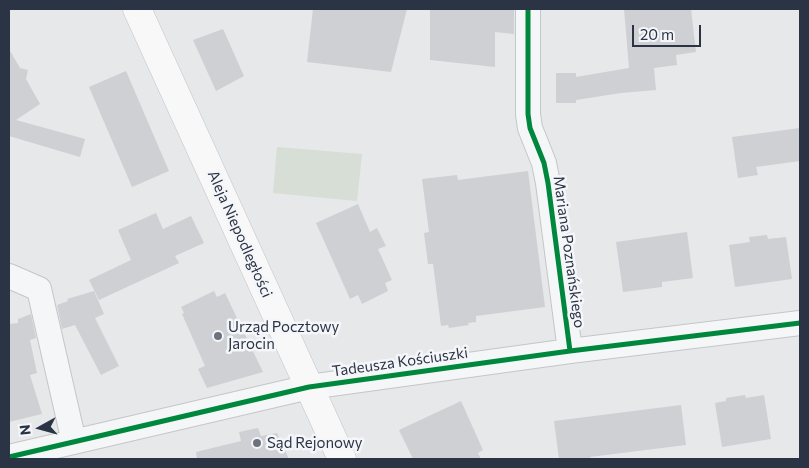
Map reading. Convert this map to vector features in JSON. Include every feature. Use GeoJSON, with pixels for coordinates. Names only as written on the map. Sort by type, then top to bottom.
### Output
{"type":"FeatureCollection","features":[{"type":"Feature","properties":{"kind":"main road","name":"Aleja Niepodległości"},"geometry":{"type":"LineString","coordinates":[[137,9],[342,459]]}},
{"type":"Feature","properties":{"kind":"street","name":"Mariana Poznańskiego"},"geometry":{"type":"LineString","coordinates":[[528,9],[528,114],[530,128],[544,163],[548,183],[570,351]]}},
{"type":"Feature","properties":{"kind":"street"},"geometry":{"type":"LineString","coordinates":[[9,276],[39,289],[74,442]]}},
{"type":"Feature","properties":{"kind":"street","name":"Tadeusza Kościuszki"},"geometry":{"type":"LineString","coordinates":[[9,457],[309,387],[800,322]]}},
{"type":"Feature","properties":{"kind":"shaded area"},"geometry":{"type":"Polygon","coordinates":[[[277,147],[362,154],[357,201],[273,193],[277,147]]]}},
{"type":"Feature","properties":{"kind":"building"},"geometry":{"type":"Polygon","coordinates":[[[313,9],[407,9],[391,72],[307,62],[313,9]]]}},
{"type":"Feature","properties":{"kind":"building"},"geometry":{"type":"Polygon","coordinates":[[[430,9],[514,9],[514,34],[495,32],[495,67],[430,60],[430,9]]]}},
{"type":"Feature","properties":{"kind":"building"},"geometry":{"type":"Polygon","coordinates":[[[624,9],[691,9],[696,52],[676,55],[677,65],[654,68],[656,90],[576,100],[576,103],[556,103],[556,73],[576,73],[576,77],[629,68],[624,9]]]}},
{"type":"Feature","properties":{"kind":"building"},"geometry":{"type":"Polygon","coordinates":[[[223,29],[244,76],[216,91],[193,40],[223,29]]]}},
{"type":"Feature","properties":{"kind":"building"},"geometry":{"type":"Polygon","coordinates":[[[9,49],[20,68],[28,70],[26,79],[40,104],[16,120],[85,139],[80,157],[9,136],[9,49]]]}},
{"type":"Feature","properties":{"kind":"building"},"geometry":{"type":"Polygon","coordinates":[[[126,71],[169,171],[132,187],[89,87],[126,71]]]}},
{"type":"Feature","properties":{"kind":"building"},"geometry":{"type":"Polygon","coordinates":[[[800,128],[800,161],[756,167],[758,175],[738,178],[732,137],[800,128]]]}},
{"type":"Feature","properties":{"kind":"building"},"geometry":{"type":"Polygon","coordinates":[[[528,171],[545,307],[476,316],[476,322],[468,323],[469,325],[449,328],[448,325],[441,326],[433,264],[428,264],[424,233],[429,232],[422,179],[457,175],[458,180],[528,171]]]}},
{"type":"Feature","properties":{"kind":"building"},"geometry":{"type":"Polygon","coordinates":[[[358,204],[370,232],[377,228],[386,246],[378,249],[392,280],[385,283],[388,291],[362,304],[358,295],[350,299],[316,223],[358,204]]]}},
{"type":"Feature","properties":{"kind":"building"},"geometry":{"type":"Polygon","coordinates":[[[156,213],[163,229],[191,216],[204,243],[175,256],[179,263],[99,300],[89,280],[131,260],[118,230],[156,213]]]}},
{"type":"Feature","properties":{"kind":"building"},"geometry":{"type":"Polygon","coordinates":[[[687,232],[693,278],[662,282],[662,287],[623,292],[616,242],[687,232]]]}},
{"type":"Feature","properties":{"kind":"building"},"geometry":{"type":"Polygon","coordinates":[[[767,235],[768,239],[786,237],[792,279],[735,287],[729,245],[750,242],[749,237],[767,235]]]}},
{"type":"Feature","properties":{"kind":"building"},"geometry":{"type":"Polygon","coordinates":[[[94,291],[104,314],[95,318],[119,366],[101,375],[75,325],[62,329],[57,305],[68,301],[67,299],[94,291]]]}},
{"type":"Feature","properties":{"kind":"building","name":"Urząd Pocztowy Jarocin"},"geometry":{"type":"Polygon","coordinates":[[[214,291],[217,297],[225,293],[263,372],[207,388],[198,369],[205,366],[182,314],[184,313],[181,307],[214,291]]]}},
{"type":"Feature","properties":{"kind":"building"},"geometry":{"type":"Polygon","coordinates":[[[31,314],[36,338],[30,340],[37,373],[30,375],[42,414],[9,422],[9,324],[18,323],[18,319],[31,314]]]}},
{"type":"Feature","properties":{"kind":"building"},"geometry":{"type":"Polygon","coordinates":[[[745,395],[746,398],[764,395],[771,439],[722,447],[715,403],[726,401],[726,398],[745,395]]]}},
{"type":"Feature","properties":{"kind":"building"},"geometry":{"type":"Polygon","coordinates":[[[461,401],[483,450],[478,453],[481,459],[413,459],[399,430],[461,401]]]}},
{"type":"Feature","properties":{"kind":"building"},"geometry":{"type":"Polygon","coordinates":[[[681,405],[686,445],[590,457],[591,459],[559,459],[554,421],[681,405]]]}},
{"type":"Feature","properties":{"kind":"building","name":"Sąd Rejonowy"},"geometry":{"type":"Polygon","coordinates":[[[258,428],[261,436],[277,433],[289,459],[197,459],[196,452],[241,441],[239,432],[258,428]]]}},
{"type":"Feature","properties":{"kind":"cycle path"},"geometry":{"type":"LineString","coordinates":[[528,9],[528,114],[530,128],[544,163],[548,183],[570,351]]}},
{"type":"Feature","properties":{"kind":"cycle path"},"geometry":{"type":"LineString","coordinates":[[9,457],[309,387],[570,351],[800,323]]}},
{"type":"Feature","properties":{"kind":"place","name":"Urząd Pocztowy Jarocin"},"geometry":{"type":"Point","coordinates":[218,336]}},
{"type":"Feature","properties":{"kind":"place","name":"Sąd Rejonowy"},"geometry":{"type":"Point","coordinates":[257,443]}}]}
